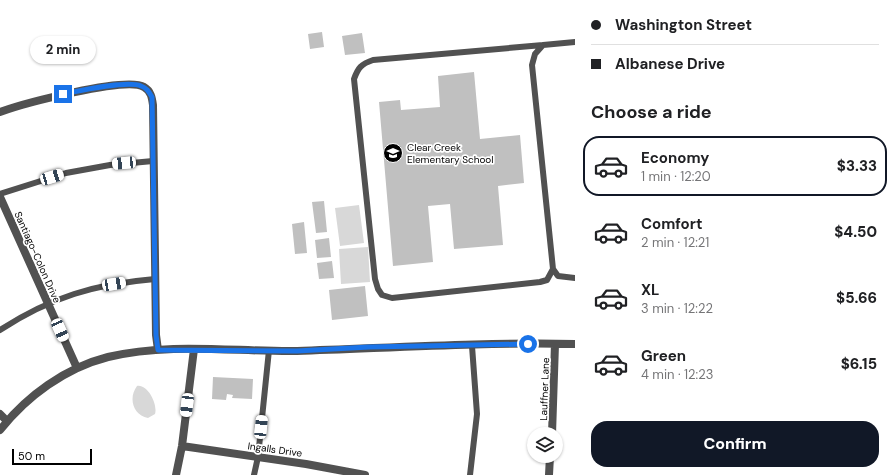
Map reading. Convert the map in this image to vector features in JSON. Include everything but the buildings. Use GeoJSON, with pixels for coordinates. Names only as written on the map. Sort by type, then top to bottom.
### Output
{"type":"FeatureCollection","features":[{"type":"Feature","properties":{"kind":"street"},"geometry":{"type":"LineString","coordinates":[[0,112],[28,102],[75,92],[123,85],[138,84],[144,86],[152,97],[155,279],[158,350]]}},
{"type":"Feature","properties":{"kind":"street","name":"Santiago-Colon Drive"},"geometry":{"type":"LineString","coordinates":[[0,197],[77,368]]}},
{"type":"Feature","properties":{"kind":"street","name":"Lauffner Lane"},"geometry":{"type":"LineString","coordinates":[[552,427],[555,344]]}},
{"type":"Feature","properties":{"kind":"street"},"geometry":{"type":"LineString","coordinates":[[0,430],[7,421],[41,390],[77,368],[108,357],[158,350],[269,350],[575,344]]}},
{"type":"Feature","properties":{"kind":"street"},"geometry":{"type":"LineString","coordinates":[[176,475],[182,446],[194,349]]}},
{"type":"Feature","properties":{"kind":"street"},"geometry":{"type":"LineString","coordinates":[[0,414],[7,421]]}},
{"type":"Feature","properties":{"kind":"street","name":"Ingalls Drive"},"geometry":{"type":"LineString","coordinates":[[182,446],[306,464],[365,475]]}},
{"type":"Feature","properties":{"kind":"street"},"geometry":{"type":"LineString","coordinates":[[549,475],[550,463]]}},
{"type":"Feature","properties":{"kind":"lane"},"geometry":{"type":"LineString","coordinates":[[553,269],[547,280],[540,282],[392,298],[382,295],[378,289],[375,279],[354,79],[358,68],[363,63],[372,60],[575,42]]}},
{"type":"Feature","properties":{"kind":"lane"},"geometry":{"type":"LineString","coordinates":[[543,45],[535,54],[532,65],[553,269],[558,276],[575,278]]}},
{"type":"Feature","properties":{"kind":"lane"},"geometry":{"type":"LineString","coordinates":[[0,194],[66,173],[110,164],[153,161]]}},
{"type":"Feature","properties":{"kind":"lane"},"geometry":{"type":"LineString","coordinates":[[0,330],[19,317],[72,294],[99,286],[155,279]]}},
{"type":"Feature","properties":{"kind":"lane"},"geometry":{"type":"LineString","coordinates":[[470,475],[477,414],[472,346]]}},
{"type":"Feature","properties":{"kind":"lane"},"geometry":{"type":"LineString","coordinates":[[254,475],[258,457],[269,350]]}},
{"type":"Feature","properties":{"kind":"shaded area"},"geometry":{"type":"Polygon","coordinates":[[[359,205],[364,243],[340,246],[335,208],[359,205]]]}},
{"type":"Feature","properties":{"kind":"shaded area"},"geometry":{"type":"Polygon","coordinates":[[[368,247],[370,282],[341,284],[339,249],[368,247]]]}},
{"type":"Feature","properties":{"kind":"shaded area"},"geometry":{"type":"Polygon","coordinates":[[[137,386],[145,388],[154,401],[156,410],[155,414],[148,418],[139,413],[134,405],[133,396],[137,386]]]}},
{"type":"Feature","properties":{"kind":"place","name":"Clear Creek Elementary School"},"geometry":{"type":"Point","coordinates":[393,153]}},
{"type":"Feature","properties":{"kind":"route"},"geometry":{"type":"LineString","coordinates":[[63,94],[138,84],[144,86],[152,97],[156,335],[158,350],[297,351],[369,347],[528,344]]}}]}
